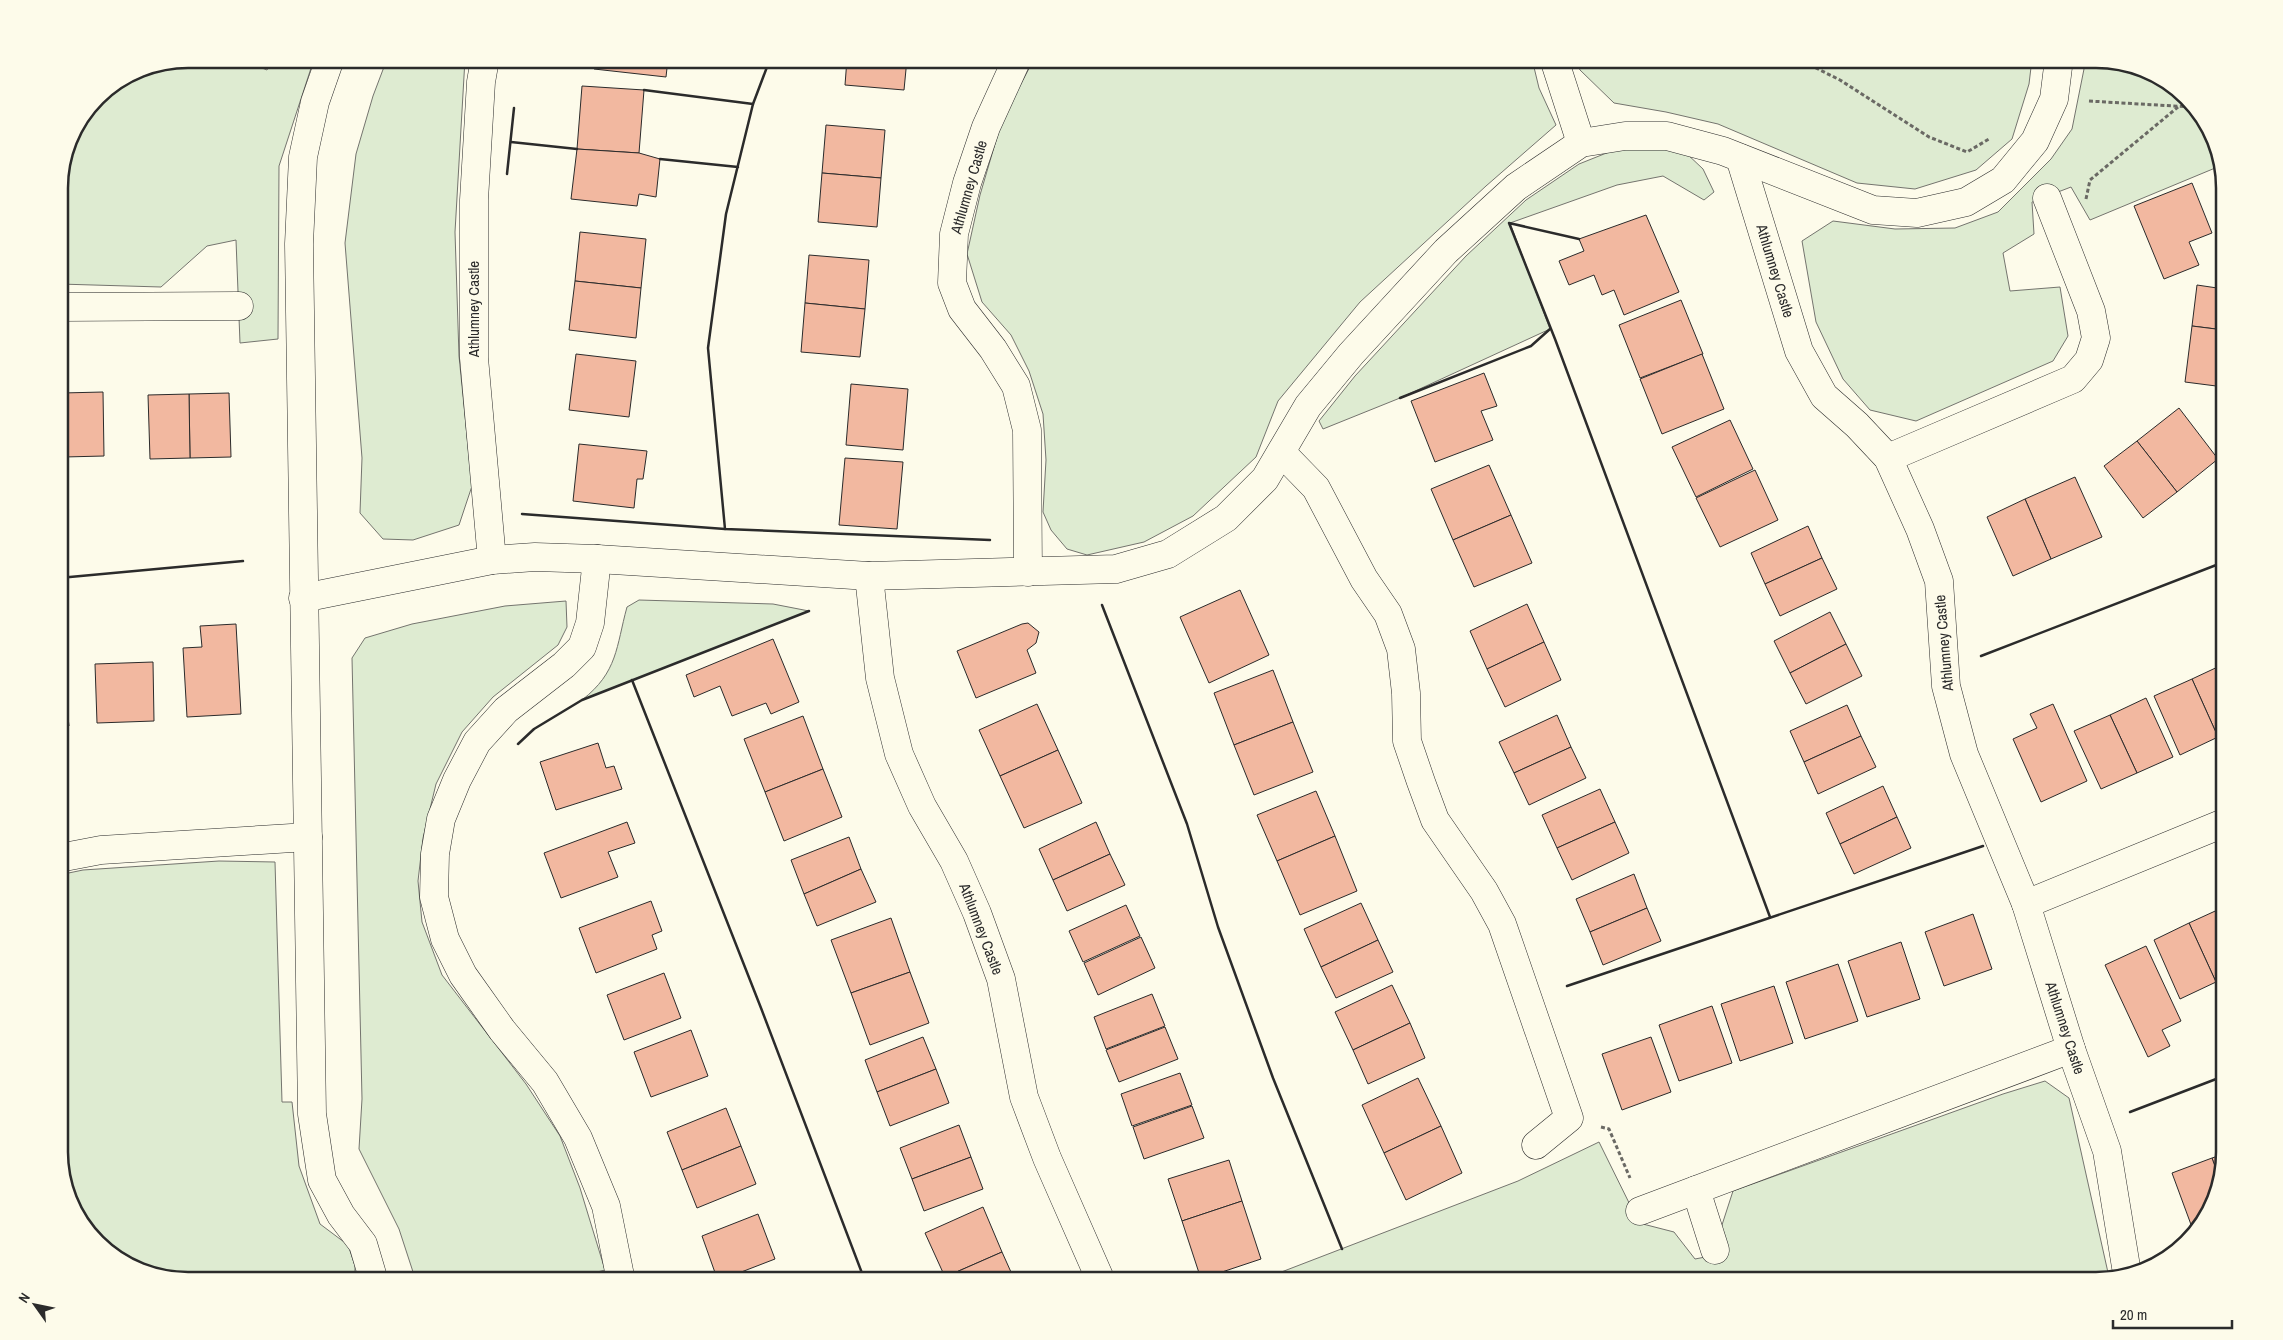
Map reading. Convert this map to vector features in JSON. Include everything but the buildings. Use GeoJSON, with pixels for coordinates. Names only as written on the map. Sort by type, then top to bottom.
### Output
{"type":"FeatureCollection","features":[{"type":"Feature","properties":{"kind":"street"},"geometry":{"type":"LineString","coordinates":[[327,68],[315,102],[303,157],[299,244],[312,1114],[322,1180],[341,1215],[363,1244],[371,1272]]}},
{"type":"Feature","properties":{"kind":"street","name":"Athlumney Castle"},"geometry":{"type":"LineString","coordinates":[[483,68],[474,200],[474,358],[492,560]]}},
{"type":"Feature","properties":{"kind":"street","name":"Athlumney Castle"},"geometry":{"type":"LineString","coordinates":[[1014,68],[986,127],[967,184],[954,234],[952,282],[962,309],[993,349],[1016,386],[1027,430],[1028,572]]}},
{"type":"Feature","properties":{"kind":"street"},"geometry":{"type":"LineString","coordinates":[[1557,68],[1582,143]]}},
{"type":"Feature","properties":{"kind":"street"},"geometry":{"type":"LineString","coordinates":[[303,598],[492,560],[535,557],[597,558],[869,576],[1116,569],[1168,554],[1226,518],[1265,479],[1308,406],[1351,354],[1446,251],[1516,187],[1582,143],[1625,136],[1667,136],[1723,151],[1873,210],[1917,213],[1966,202],[2003,180],[2035,141],[2054,99],[2058,68]]}},
{"type":"Feature","properties":{"kind":"street","name":"Athlumney Castle"},"geometry":{"type":"LineString","coordinates":[[1740,158],[1799,351],[1824,396],[1857,425],[1888,458],[1920,529],[1939,581],[1946,686],[1964,754],[2026,904],[2071,1049],[2107,1151],[2126,1268]]}},
{"type":"Feature","properties":{"kind":"street"},"geometry":{"type":"LineString","coordinates":[[1888,458],[2073,379],[2089,360],[2096,338],[2091,311],[2047,198]]}},
{"type":"Feature","properties":{"kind":"street"},"geometry":{"type":"LineString","coordinates":[[68,307],[239,306]]}},
{"type":"Feature","properties":{"kind":"street"},"geometry":{"type":"LineString","coordinates":[[1282,453],[1316,488],[1364,579],[1388,614],[1401,648],[1406,694],[1407,741],[1421,782],[1435,820],[1484,891],[1502,924],[1570,1118],[1536,1145]]}},
{"type":"Feature","properties":{"kind":"street"},"geometry":{"type":"LineString","coordinates":[[597,558],[590,623],[582,647],[564,665],[506,710],[477,742],[457,780],[441,819],[435,854],[434,897],[445,938],[463,976],[502,1030],[545,1082],[578,1138],[606,1206],[620,1272]]}},
{"type":"Feature","properties":{"kind":"street","name":"Athlumney Castle"},"geometry":{"type":"LineString","coordinates":[[869,576],[880,678],[899,754],[922,806],[954,861],[977,913],[1001,979],[1024,1097],[1097,1272]]}},
{"type":"Feature","properties":{"kind":"street"},"geometry":{"type":"LineString","coordinates":[[2026,904],[2216,826]]}},
{"type":"Feature","properties":{"kind":"street"},"geometry":{"type":"LineString","coordinates":[[68,856],[101,850],[308,837]]}},
{"type":"Feature","properties":{"kind":"street"},"geometry":{"type":"LineString","coordinates":[[1640,1211],[2071,1049]]}},
{"type":"Feature","properties":{"kind":"street"},"geometry":{"type":"LineString","coordinates":[[1696,1190],[1715,1250]]}},
{"type":"Feature","properties":{"kind":"path"},"geometry":{"type":"LineString","coordinates":[[1816,68],[1840,80],[1929,138],[1967,152],[1992,138]]}},
{"type":"Feature","properties":{"kind":"path"},"geometry":{"type":"LineString","coordinates":[[2054,99],[2183,106]]}},
{"type":"Feature","properties":{"kind":"path"},"geometry":{"type":"LineString","coordinates":[[2064,245],[2083,214],[2090,180],[2178,106]]}},
{"type":"Feature","properties":{"kind":"path"},"geometry":{"type":"LineString","coordinates":[[1570,1118],[1609,1129],[1629,1174],[1640,1211]]}},
{"type":"Feature","properties":{"kind":"green space"},"geometry":{"type":"Polygon","coordinates":[[[180,68],[262,68],[267,70],[268,68],[311,68],[279,166],[278,339],[240,343],[236,240],[207,246],[161,287],[68,284],[69,172],[77,142],[92,115],[109,97],[121,88],[142,77],[164,70],[180,68]]]}},
{"type":"Feature","properties":{"kind":"green space"},"geometry":{"type":"Polygon","coordinates":[[[384,68],[464,68],[455,232],[459,356],[472,486],[459,525],[413,540],[383,539],[360,513],[362,458],[345,243],[356,154],[373,96],[384,68]]]}},
{"type":"Feature","properties":{"kind":"green space"},"geometry":{"type":"Polygon","coordinates":[[[1029,68],[1534,68],[1539,88],[1556,125],[1486,186],[1360,302],[1278,401],[1256,457],[1193,516],[1144,542],[1087,555],[1067,549],[1051,530],[1043,512],[1046,460],[1043,414],[1029,371],[1011,335],[982,302],[967,254],[980,195],[1002,120],[1029,68]]]}},
{"type":"Feature","properties":{"kind":"green space"},"geometry":{"type":"Polygon","coordinates":[[[1579,68],[2031,68],[2029,84],[2012,139],[1976,170],[1915,189],[1857,183],[1718,124],[1614,103],[1579,68]]]}},
{"type":"Feature","properties":{"kind":"green space"},"geometry":{"type":"Polygon","coordinates":[[[2084,69],[2111,69],[2126,72],[2141,77],[2168,92],[2191,115],[2199,128],[2209,149],[2214,169],[2090,220],[2071,187],[2032,202],[2034,234],[2003,253],[2010,291],[2060,287],[2068,336],[2053,361],[1916,421],[1870,410],[1843,379],[1816,322],[1802,241],[1833,221],[1895,229],[1955,228],[1998,212],[2051,159],[2072,129],[2084,69]]]}},
{"type":"Feature","properties":{"kind":"green space"},"geometry":{"type":"Polygon","coordinates":[[[1658,146],[1685,152],[1703,169],[1714,192],[1704,200],[1663,176],[1617,185],[1510,223],[1550,329],[1400,398],[1323,429],[1319,421],[1355,376],[1466,256],[1526,200],[1579,164],[1614,150],[1658,146]]]}},
{"type":"Feature","properties":{"kind":"green space"},"geometry":{"type":"Polygon","coordinates":[[[639,600],[773,604],[809,611],[582,700],[594,690],[609,669],[614,658],[627,607],[639,600]]]}},
{"type":"Feature","properties":{"kind":"green space"},"geometry":{"type":"Polygon","coordinates":[[[566,601],[567,627],[558,645],[493,697],[462,732],[436,784],[423,838],[418,881],[422,922],[442,975],[526,1084],[560,1136],[580,1188],[605,1270],[597,1272],[413,1272],[399,1229],[359,1149],[362,1099],[352,658],[365,638],[412,624],[505,606],[566,601]]]}},
{"type":"Feature","properties":{"kind":"green space"},"geometry":{"type":"Polygon","coordinates":[[[219,861],[275,862],[282,1102],[292,1102],[299,1166],[320,1224],[348,1245],[355,1266],[355,1272],[172,1271],[142,1263],[128,1256],[115,1248],[92,1225],[74,1191],[68,1160],[68,873],[83,870],[219,861]]]}},
{"type":"Feature","properties":{"kind":"green space"},"geometry":{"type":"Polygon","coordinates":[[[2045,1081],[2069,1098],[2108,1271],[1281,1272],[1518,1181],[1599,1142],[1639,1223],[1674,1232],[1695,1259],[1726,1253],[1721,1228],[1733,1191],[2003,1094],[2045,1081]]]}},
{"type":"Feature","properties":{"kind":"wall"},"geometry":{"type":"LineString","coordinates":[[725,529],[708,348],[726,214],[753,104],[767,68]]}},
{"type":"Feature","properties":{"kind":"wall"},"geometry":{"type":"LineString","coordinates":[[644,90],[753,104]]}},
{"type":"Feature","properties":{"kind":"wall"},"geometry":{"type":"LineString","coordinates":[[507,174],[514,108]]}},
{"type":"Feature","properties":{"kind":"wall"},"geometry":{"type":"LineString","coordinates":[[511,142],[577,149]]}},
{"type":"Feature","properties":{"kind":"wall"},"geometry":{"type":"LineString","coordinates":[[660,159],[738,167]]}},
{"type":"Feature","properties":{"kind":"wall"},"geometry":{"type":"LineString","coordinates":[[1579,239],[1509,223],[1555,339],[1770,917]]}},
{"type":"Feature","properties":{"kind":"wall"},"geometry":{"type":"LineString","coordinates":[[1400,398],[1531,346],[1550,329]]}},
{"type":"Feature","properties":{"kind":"wall"},"geometry":{"type":"LineString","coordinates":[[522,514],[725,529],[990,540]]}},
{"type":"Feature","properties":{"kind":"wall"},"geometry":{"type":"LineString","coordinates":[[68,577],[243,561]]}},
{"type":"Feature","properties":{"kind":"wall"},"geometry":{"type":"LineString","coordinates":[[1981,656],[2215,565]]}},
{"type":"Feature","properties":{"kind":"wall"},"geometry":{"type":"LineString","coordinates":[[1102,605],[1187,824],[1218,927],[1273,1078],[1342,1249]]}},
{"type":"Feature","properties":{"kind":"wall"},"geometry":{"type":"LineString","coordinates":[[518,744],[534,729],[582,700],[809,611]]}},
{"type":"Feature","properties":{"kind":"wall"},"geometry":{"type":"LineString","coordinates":[[632,680],[761,1008],[862,1272]]}},
{"type":"Feature","properties":{"kind":"wall"},"geometry":{"type":"LineString","coordinates":[[1567,986],[1983,846]]}},
{"type":"Feature","properties":{"kind":"wall"},"geometry":{"type":"LineString","coordinates":[[2130,1112],[2216,1079]]}}]}
